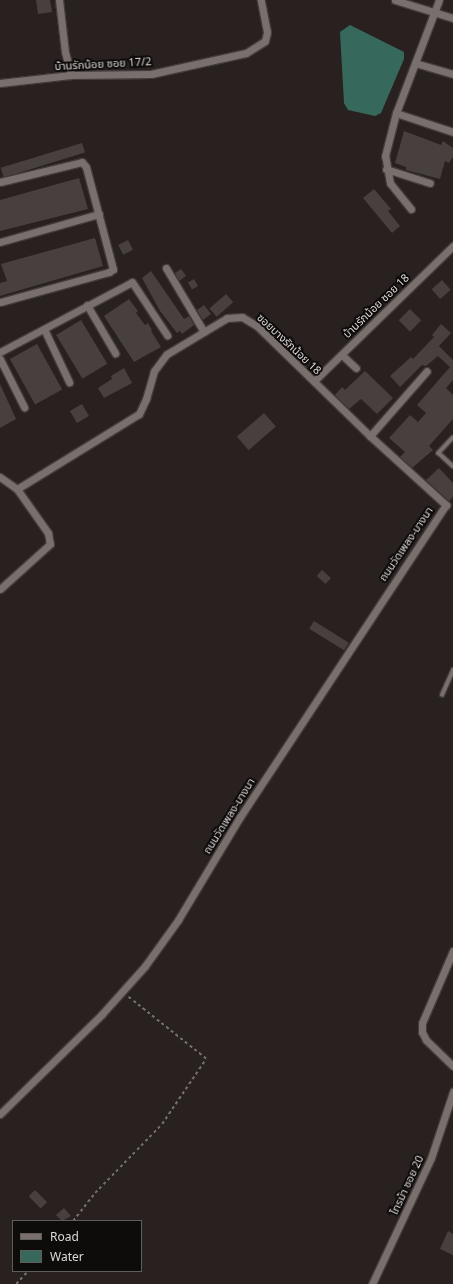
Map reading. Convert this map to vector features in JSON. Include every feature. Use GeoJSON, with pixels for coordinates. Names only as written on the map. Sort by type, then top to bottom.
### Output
{"type":"FeatureCollection","features":[{"type":"Feature","properties":{"kind":"street"},"geometry":{"type":"LineString","coordinates":[[59,0],[65,52],[71,75]]}},
{"type":"Feature","properties":{"kind":"street","name":"บ้านรักน้อย ซอย 17/2"},"geometry":{"type":"LineString","coordinates":[[0,82],[71,75],[151,74],[246,53],[262,44],[267,32],[261,0]]}},
{"type":"Feature","properties":{"kind":"street"},"geometry":{"type":"LineString","coordinates":[[395,0],[453,18]]}},
{"type":"Feature","properties":{"kind":"street"},"geometry":{"type":"LineString","coordinates":[[411,209],[397,193],[386,169],[386,150],[396,114],[439,0]]}},
{"type":"Feature","properties":{"kind":"street"},"geometry":{"type":"LineString","coordinates":[[415,63],[453,74]]}},
{"type":"Feature","properties":{"kind":"street"},"geometry":{"type":"LineString","coordinates":[[396,114],[453,132]]}},
{"type":"Feature","properties":{"kind":"street"},"geometry":{"type":"LineString","coordinates":[[0,182],[82,162],[86,167],[113,269],[109,272],[0,302]]}},
{"type":"Feature","properties":{"kind":"street"},"geometry":{"type":"LineString","coordinates":[[386,169],[430,183]]}},
{"type":"Feature","properties":{"kind":"street"},"geometry":{"type":"LineString","coordinates":[[0,242],[99,214]]}},
{"type":"Feature","properties":{"kind":"street","name":"บ้านรักน้อย ซอย 18"},"geometry":{"type":"LineString","coordinates":[[314,382],[453,246]]}},
{"type":"Feature","properties":{"kind":"street"},"geometry":{"type":"LineString","coordinates":[[166,268],[204,332]]}},
{"type":"Feature","properties":{"kind":"street"},"geometry":{"type":"LineString","coordinates":[[0,352],[132,282],[167,335]]}},
{"type":"Feature","properties":{"kind":"street"},"geometry":{"type":"LineString","coordinates":[[87,306],[115,353]]}},
{"type":"Feature","properties":{"kind":"street","name":"ซอยบางรักน้อย 18"},"geometry":{"type":"LineString","coordinates":[[17,489],[139,414],[146,399],[154,371],[167,354],[227,318],[242,317],[257,326],[370,436],[450,504]]}},
{"type":"Feature","properties":{"kind":"street"},"geometry":{"type":"LineString","coordinates":[[44,329],[69,382]]}},
{"type":"Feature","properties":{"kind":"street"},"geometry":{"type":"LineString","coordinates":[[342,355],[356,368]]}},
{"type":"Feature","properties":{"kind":"street"},"geometry":{"type":"LineString","coordinates":[[0,359],[24,407]]}},
{"type":"Feature","properties":{"kind":"street"},"geometry":{"type":"LineString","coordinates":[[370,436],[427,371]]}},
{"type":"Feature","properties":{"kind":"street"},"geometry":{"type":"LineString","coordinates":[[0,477],[17,489],[48,533],[50,544],[0,589]]}},
{"type":"Feature","properties":{"kind":"street","name":"ถนนวัดเพลง-บางนา"},"geometry":{"type":"LineString","coordinates":[[0,1114],[122,992],[178,920],[240,817],[450,504]]}},
{"type":"Feature","properties":{"kind":"street"},"geometry":{"type":"LineString","coordinates":[[453,951],[422,1023],[422,1032],[426,1040],[453,1066]]}},
{"type":"Feature","properties":{"kind":"street","name":"ไทรม้า ซอย 20"},"geometry":{"type":"LineString","coordinates":[[372,1284],[450,1115],[453,1092]]}},
{"type":"Feature","properties":{"kind":"lane"},"geometry":{"type":"LineString","coordinates":[[453,438],[439,453],[453,466]]}},
{"type":"Feature","properties":{"kind":"lane"},"geometry":{"type":"LineString","coordinates":[[442,695],[453,670]]}},
{"type":"Feature","properties":{"kind":"path"},"geometry":{"type":"LineString","coordinates":[[74,1220],[95,1193],[162,1124],[206,1059],[122,992]]}},
{"type":"Feature","properties":{"kind":"path"},"geometry":{"type":"LineString","coordinates":[[16,1284],[27,1272]]}},
{"type":"Feature","properties":{"kind":"water"},"geometry":{"type":"Polygon","coordinates":[[[350,25],[404,52],[404,59],[381,113],[375,116],[348,110],[344,103],[340,32],[350,25]]]}},
{"type":"Feature","properties":{"kind":"building"},"geometry":{"type":"Polygon","coordinates":[[[36,0],[50,0],[52,12],[38,14],[36,0]]]}},
{"type":"Feature","properties":{"kind":"building"},"geometry":{"type":"Polygon","coordinates":[[[404,131],[441,145],[443,141],[453,148],[453,157],[449,163],[445,161],[440,179],[406,170],[406,167],[395,163],[404,131]]]}},
{"type":"Feature","properties":{"kind":"building"},"geometry":{"type":"Polygon","coordinates":[[[82,143],[85,153],[4,177],[1,168],[82,143]]]}},
{"type":"Feature","properties":{"kind":"building"},"geometry":{"type":"Polygon","coordinates":[[[79,178],[88,209],[0,231],[0,200],[79,178]]]}},
{"type":"Feature","properties":{"kind":"building"},"geometry":{"type":"Polygon","coordinates":[[[374,189],[391,209],[388,211],[400,226],[392,233],[363,198],[374,189]]]}},
{"type":"Feature","properties":{"kind":"building"},"geometry":{"type":"Polygon","coordinates":[[[95,238],[103,266],[0,296],[0,283],[7,281],[1,264],[95,238]]]}},
{"type":"Feature","properties":{"kind":"building"},"geometry":{"type":"Polygon","coordinates":[[[128,240],[133,250],[123,255],[118,245],[128,240]]]}},
{"type":"Feature","properties":{"kind":"building"},"geometry":{"type":"Polygon","coordinates":[[[181,269],[186,276],[179,281],[175,273],[181,269]]]}},
{"type":"Feature","properties":{"kind":"building"},"geometry":{"type":"Polygon","coordinates":[[[151,271],[184,319],[189,316],[194,325],[182,334],[180,331],[177,333],[160,311],[142,278],[151,271]]]}},
{"type":"Feature","properties":{"kind":"building"},"geometry":{"type":"Polygon","coordinates":[[[194,279],[198,286],[192,289],[188,282],[194,279]]]}},
{"type":"Feature","properties":{"kind":"building"},"geometry":{"type":"Polygon","coordinates":[[[442,280],[451,290],[440,299],[432,289],[442,280]]]}},
{"type":"Feature","properties":{"kind":"building"},"geometry":{"type":"Polygon","coordinates":[[[226,294],[233,302],[217,317],[209,308],[226,294]]]}},
{"type":"Feature","properties":{"kind":"building"},"geometry":{"type":"Polygon","coordinates":[[[129,299],[138,311],[136,313],[145,325],[148,323],[161,347],[134,362],[104,316],[129,299]]]}},
{"type":"Feature","properties":{"kind":"building"},"geometry":{"type":"Polygon","coordinates":[[[204,305],[211,314],[203,320],[197,310],[204,305]]]}},
{"type":"Feature","properties":{"kind":"building"},"geometry":{"type":"Polygon","coordinates":[[[410,309],[421,320],[410,332],[399,320],[410,309]]]}},
{"type":"Feature","properties":{"kind":"building"},"geometry":{"type":"Polygon","coordinates":[[[81,320],[107,364],[82,379],[56,335],[81,320]]]}},
{"type":"Feature","properties":{"kind":"building"},"geometry":{"type":"Polygon","coordinates":[[[441,324],[451,333],[439,346],[453,360],[453,380],[446,388],[453,395],[453,419],[429,446],[433,450],[412,468],[400,457],[405,452],[389,438],[410,415],[418,422],[426,413],[417,405],[450,367],[438,356],[426,366],[422,365],[400,387],[390,376],[411,357],[413,359],[434,337],[432,335],[441,324]]]}},
{"type":"Feature","properties":{"kind":"building"},"geometry":{"type":"Polygon","coordinates":[[[37,344],[62,389],[35,405],[10,359],[37,344]]]}},
{"type":"Feature","properties":{"kind":"building"},"geometry":{"type":"Polygon","coordinates":[[[124,368],[132,383],[104,398],[98,388],[112,379],[111,376],[124,368]]]}},
{"type":"Feature","properties":{"kind":"building"},"geometry":{"type":"Polygon","coordinates":[[[365,371],[393,398],[377,414],[361,399],[349,409],[335,395],[342,387],[345,390],[365,371]]]}},
{"type":"Feature","properties":{"kind":"building"},"geometry":{"type":"Polygon","coordinates":[[[0,384],[16,419],[0,428],[0,384]]]}},
{"type":"Feature","properties":{"kind":"building"},"geometry":{"type":"Polygon","coordinates":[[[82,404],[89,416],[77,423],[70,411],[82,404]]]}},
{"type":"Feature","properties":{"kind":"building"},"geometry":{"type":"Polygon","coordinates":[[[264,413],[276,427],[249,450],[237,437],[264,413]]]}},
{"type":"Feature","properties":{"kind":"building"},"geometry":{"type":"Polygon","coordinates":[[[439,468],[453,483],[453,497],[449,501],[426,480],[439,468]]]}},
{"type":"Feature","properties":{"kind":"building"},"geometry":{"type":"Polygon","coordinates":[[[322,570],[331,578],[326,584],[317,576],[322,570]]]}},
{"type":"Feature","properties":{"kind":"building"},"geometry":{"type":"Polygon","coordinates":[[[314,621],[349,643],[344,650],[309,629],[314,621]]]}},
{"type":"Feature","properties":{"kind":"building"},"geometry":{"type":"Polygon","coordinates":[[[35,1190],[47,1202],[41,1208],[29,1196],[35,1190]]]}},
{"type":"Feature","properties":{"kind":"building"},"geometry":{"type":"Polygon","coordinates":[[[64,1208],[71,1216],[61,1220],[56,1215],[64,1208]]]}},
{"type":"Feature","properties":{"kind":"building"},"geometry":{"type":"Polygon","coordinates":[[[448,1231],[453,1234],[453,1255],[440,1249],[448,1231]]]}}]}
